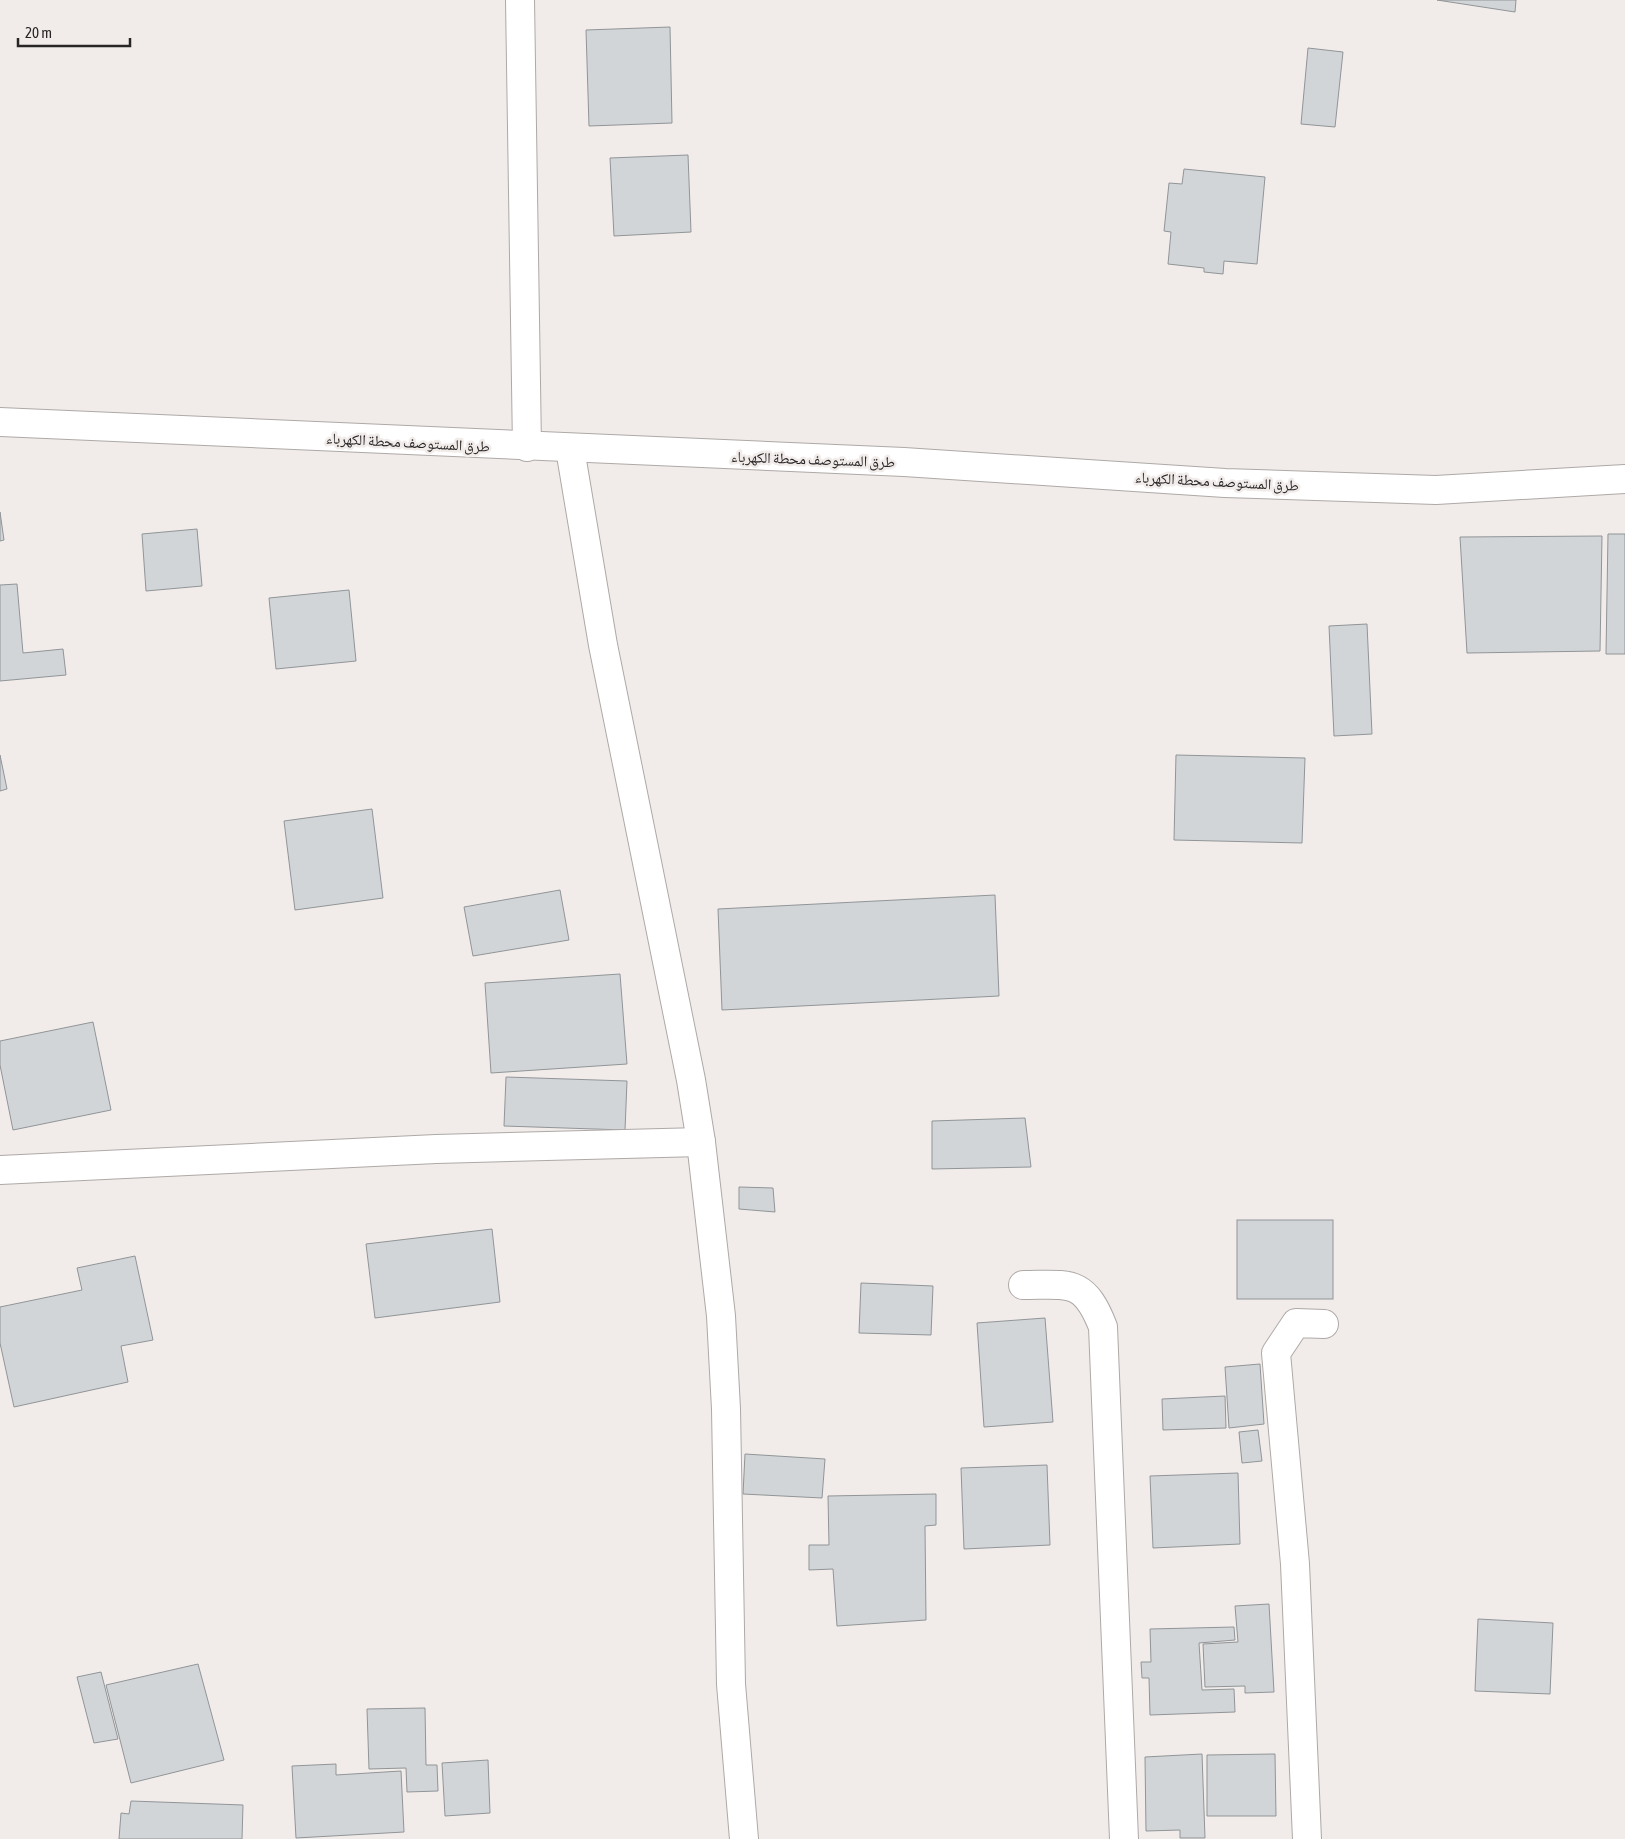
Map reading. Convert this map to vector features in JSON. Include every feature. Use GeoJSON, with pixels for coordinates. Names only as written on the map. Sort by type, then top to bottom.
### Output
{"type":"FeatureCollection","features":[{"type":"Feature","properties":{"kind":"street"},"geometry":{"type":"LineString","coordinates":[[520,0],[527,447]]}},
{"type":"Feature","properties":{"kind":"street","name":"طرق المستوصف محطة الكهرباء"},"geometry":{"type":"LineString","coordinates":[[0,422],[570,449],[904,462],[1225,483],[1426,490],[1625,479]]}},
{"type":"Feature","properties":{"kind":"street"},"geometry":{"type":"LineString","coordinates":[[570,449],[603,645],[692,1080],[701,1142],[721,1316],[726,1409],[731,1684],[747,1839]]}},
{"type":"Feature","properties":{"kind":"street"},"geometry":{"type":"LineString","coordinates":[[0,1170],[436,1149],[701,1142]]}},
{"type":"Feature","properties":{"kind":"street"},"geometry":{"type":"LineString","coordinates":[[1022,1285],[1069,1285],[1082,1292],[1094,1304],[1103,1326],[1124,1839]]}},
{"type":"Feature","properties":{"kind":"street"},"geometry":{"type":"LineString","coordinates":[[1307,1839],[1295,1564],[1276,1353],[1296,1323],[1324,1324]]}},
{"type":"Feature","properties":{"kind":"building"},"geometry":{"type":"Polygon","coordinates":[[[1437,0],[1516,0],[1515,12],[1437,0]]]}},
{"type":"Feature","properties":{"kind":"building"},"geometry":{"type":"Polygon","coordinates":[[[670,27],[672,123],[589,126],[586,30],[670,27]]]}},
{"type":"Feature","properties":{"kind":"building"},"geometry":{"type":"Polygon","coordinates":[[[1308,48],[1343,52],[1335,127],[1301,124],[1308,48]]]}},
{"type":"Feature","properties":{"kind":"building"},"geometry":{"type":"Polygon","coordinates":[[[688,155],[691,232],[614,236],[610,158],[688,155]]]}},
{"type":"Feature","properties":{"kind":"building"},"geometry":{"type":"Polygon","coordinates":[[[1184,169],[1265,177],[1257,264],[1224,261],[1223,274],[1204,272],[1204,268],[1168,264],[1171,232],[1164,231],[1169,183],[1182,184],[1184,169]]]}},
{"type":"Feature","properties":{"kind":"building"},"geometry":{"type":"Polygon","coordinates":[[[0,512],[4,540],[0,541],[0,512]]]}},
{"type":"Feature","properties":{"kind":"building"},"geometry":{"type":"Polygon","coordinates":[[[197,529],[202,586],[146,591],[142,534],[197,529]]]}},
{"type":"Feature","properties":{"kind":"building"},"geometry":{"type":"Polygon","coordinates":[[[1608,534],[1625,534],[1625,654],[1606,654],[1608,534]]]}},
{"type":"Feature","properties":{"kind":"building"},"geometry":{"type":"Polygon","coordinates":[[[1602,536],[1600,651],[1467,653],[1460,537],[1602,536]]]}},
{"type":"Feature","properties":{"kind":"building"},"geometry":{"type":"Polygon","coordinates":[[[17,584],[23,653],[63,649],[66,675],[0,681],[0,585],[17,584]]]}},
{"type":"Feature","properties":{"kind":"building"},"geometry":{"type":"Polygon","coordinates":[[[349,590],[356,661],[276,669],[269,598],[349,590]]]}},
{"type":"Feature","properties":{"kind":"building"},"geometry":{"type":"Polygon","coordinates":[[[1367,624],[1372,734],[1334,736],[1329,626],[1367,624]]]}},
{"type":"Feature","properties":{"kind":"building"},"geometry":{"type":"Polygon","coordinates":[[[0,755],[7,789],[0,791],[0,755]]]}},
{"type":"Feature","properties":{"kind":"building"},"geometry":{"type":"Polygon","coordinates":[[[1176,755],[1305,758],[1302,843],[1174,840],[1176,755]]]}},
{"type":"Feature","properties":{"kind":"building"},"geometry":{"type":"Polygon","coordinates":[[[372,809],[383,898],[295,910],[284,821],[372,809]]]}},
{"type":"Feature","properties":{"kind":"building"},"geometry":{"type":"Polygon","coordinates":[[[560,890],[569,940],[473,956],[464,907],[560,890]]]}},
{"type":"Feature","properties":{"kind":"building"},"geometry":{"type":"Polygon","coordinates":[[[995,895],[999,996],[722,1010],[718,909],[995,895]]]}},
{"type":"Feature","properties":{"kind":"building"},"geometry":{"type":"Polygon","coordinates":[[[620,974],[627,1064],[491,1073],[485,983],[620,974]]]}},
{"type":"Feature","properties":{"kind":"building"},"geometry":{"type":"Polygon","coordinates":[[[93,1022],[111,1110],[13,1130],[0,1065],[0,1041],[93,1022]]]}},
{"type":"Feature","properties":{"kind":"building"},"geometry":{"type":"Polygon","coordinates":[[[506,1077],[627,1081],[625,1130],[504,1126],[506,1077]]]}},
{"type":"Feature","properties":{"kind":"building"},"geometry":{"type":"Polygon","coordinates":[[[1025,1118],[1031,1167],[932,1169],[932,1121],[1025,1118]]]}},
{"type":"Feature","properties":{"kind":"building"},"geometry":{"type":"Polygon","coordinates":[[[739,1187],[773,1188],[775,1212],[739,1209],[739,1187]]]}},
{"type":"Feature","properties":{"kind":"building"},"geometry":{"type":"Polygon","coordinates":[[[1237,1220],[1333,1220],[1333,1299],[1237,1299],[1237,1220]]]}},
{"type":"Feature","properties":{"kind":"building"},"geometry":{"type":"Polygon","coordinates":[[[492,1229],[500,1302],[375,1318],[366,1244],[492,1229]]]}},
{"type":"Feature","properties":{"kind":"building"},"geometry":{"type":"Polygon","coordinates":[[[135,1256],[153,1340],[121,1346],[128,1382],[14,1407],[0,1343],[0,1307],[82,1290],[77,1268],[135,1256]]]}},
{"type":"Feature","properties":{"kind":"building"},"geometry":{"type":"Polygon","coordinates":[[[861,1283],[933,1286],[931,1335],[859,1333],[861,1283]]]}},
{"type":"Feature","properties":{"kind":"building"},"geometry":{"type":"Polygon","coordinates":[[[1045,1318],[1053,1422],[984,1427],[977,1323],[1045,1318]]]}},
{"type":"Feature","properties":{"kind":"building"},"geometry":{"type":"Polygon","coordinates":[[[1260,1364],[1264,1424],[1229,1428],[1225,1367],[1260,1364]]]}},
{"type":"Feature","properties":{"kind":"building"},"geometry":{"type":"Polygon","coordinates":[[[1225,1396],[1226,1428],[1163,1430],[1162,1399],[1225,1396]]]}},
{"type":"Feature","properties":{"kind":"building"},"geometry":{"type":"Polygon","coordinates":[[[1258,1430],[1262,1461],[1242,1463],[1239,1432],[1258,1430]]]}},
{"type":"Feature","properties":{"kind":"building"},"geometry":{"type":"Polygon","coordinates":[[[745,1454],[825,1459],[822,1498],[743,1494],[745,1454]]]}},
{"type":"Feature","properties":{"kind":"building"},"geometry":{"type":"Polygon","coordinates":[[[1047,1465],[1050,1545],[964,1549],[961,1468],[1047,1465]]]}},
{"type":"Feature","properties":{"kind":"building"},"geometry":{"type":"Polygon","coordinates":[[[1238,1473],[1240,1544],[1153,1548],[1150,1476],[1238,1473]]]}},
{"type":"Feature","properties":{"kind":"building"},"geometry":{"type":"Polygon","coordinates":[[[936,1494],[936,1525],[925,1526],[926,1620],[837,1626],[833,1569],[809,1570],[809,1545],[829,1545],[828,1496],[936,1494]]]}},
{"type":"Feature","properties":{"kind":"building"},"geometry":{"type":"Polygon","coordinates":[[[1269,1604],[1274,1692],[1245,1693],[1245,1686],[1205,1687],[1203,1644],[1238,1642],[1235,1606],[1269,1604]]]}},
{"type":"Feature","properties":{"kind":"building"},"geometry":{"type":"Polygon","coordinates":[[[1478,1619],[1553,1623],[1550,1694],[1475,1691],[1478,1619]]]}},
{"type":"Feature","properties":{"kind":"building"},"geometry":{"type":"Polygon","coordinates":[[[1234,1627],[1235,1640],[1199,1643],[1202,1690],[1234,1689],[1235,1712],[1150,1715],[1149,1678],[1142,1678],[1141,1662],[1151,1662],[1150,1629],[1234,1627]]]}},
{"type":"Feature","properties":{"kind":"building"},"geometry":{"type":"Polygon","coordinates":[[[198,1664],[224,1760],[131,1783],[106,1685],[198,1664]]]}},
{"type":"Feature","properties":{"kind":"building"},"geometry":{"type":"Polygon","coordinates":[[[101,1672],[118,1739],[94,1743],[77,1677],[101,1672]]]}},
{"type":"Feature","properties":{"kind":"building"},"geometry":{"type":"Polygon","coordinates":[[[425,1708],[426,1765],[437,1765],[438,1791],[407,1792],[406,1768],[369,1769],[367,1709],[425,1708]]]}},
{"type":"Feature","properties":{"kind":"building"},"geometry":{"type":"Polygon","coordinates":[[[1202,1754],[1205,1838],[1180,1838],[1180,1830],[1146,1831],[1145,1757],[1202,1754]]]}},
{"type":"Feature","properties":{"kind":"building"},"geometry":{"type":"Polygon","coordinates":[[[1275,1754],[1276,1816],[1207,1816],[1207,1755],[1275,1754]]]}},
{"type":"Feature","properties":{"kind":"building"},"geometry":{"type":"Polygon","coordinates":[[[488,1760],[490,1813],[445,1816],[442,1763],[488,1760]]]}},
{"type":"Feature","properties":{"kind":"building"},"geometry":{"type":"Polygon","coordinates":[[[336,1764],[336,1775],[401,1771],[404,1832],[296,1838],[292,1766],[336,1764]]]}},
{"type":"Feature","properties":{"kind":"building"},"geometry":{"type":"Polygon","coordinates":[[[131,1801],[243,1805],[242,1839],[119,1839],[121,1813],[129,1814],[131,1801]]]}}]}
